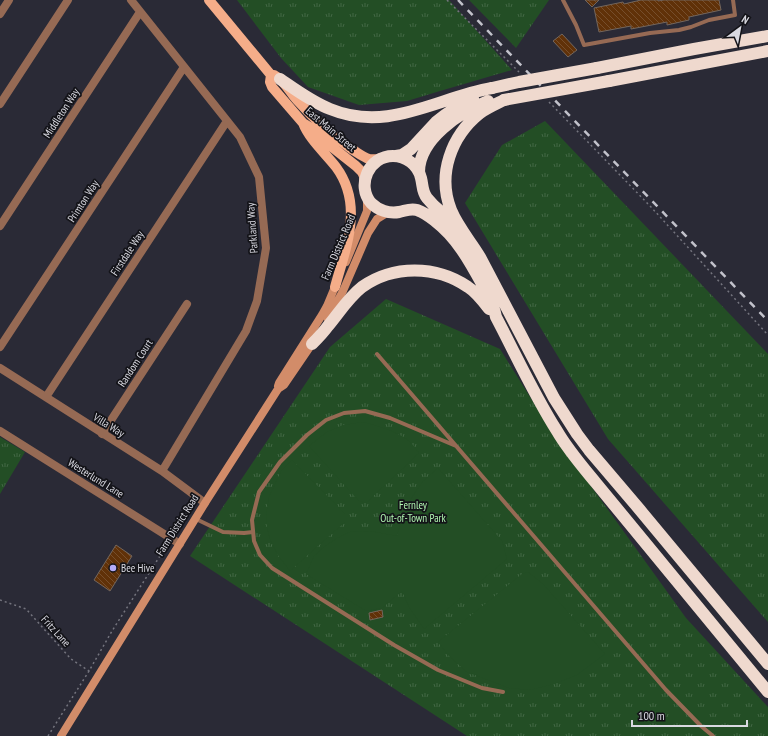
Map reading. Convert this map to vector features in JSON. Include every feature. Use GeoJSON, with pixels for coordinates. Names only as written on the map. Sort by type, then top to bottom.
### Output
{"type":"FeatureCollection","features":[{"type":"Feature","properties":{"kind":"highway"},"geometry":{"type":"LineString","coordinates":[[276,77],[329,109],[357,116],[384,117],[399,115],[492,88],[768,36]]}},
{"type":"Feature","properties":{"kind":"highway"},"geometry":{"type":"LineString","coordinates":[[419,172],[420,160],[428,146],[440,132],[462,114],[488,101],[504,100],[768,51]]}},
{"type":"Feature","properties":{"kind":"highway"},"geometry":{"type":"LineString","coordinates":[[396,156],[402,155],[412,149],[436,122],[450,111],[492,88]]}},
{"type":"Feature","properties":{"kind":"highway"},"geometry":{"type":"LineString","coordinates":[[464,234],[451,211],[448,201],[446,177],[450,152],[459,136],[470,122],[481,112],[504,100]]}},
{"type":"Feature","properties":{"kind":"highway"},"geometry":{"type":"LineString","coordinates":[[405,210],[417,201],[420,194],[422,180],[419,172],[410,161],[403,157],[388,156],[381,158],[375,162],[366,174],[365,189],[371,202],[377,208],[391,213],[412,209],[416,210],[430,216],[438,223],[462,250],[489,298],[496,317]]}},
{"type":"Feature","properties":{"kind":"highway"},"geometry":{"type":"LineString","coordinates":[[422,187],[426,197],[471,242],[564,416],[589,450],[768,664]]}},
{"type":"Feature","properties":{"kind":"highway"},"geometry":{"type":"LineString","coordinates":[[312,344],[352,297],[362,288],[373,281],[395,272],[424,270],[453,278],[468,287],[481,298],[496,317],[544,409],[572,453],[768,692]]}},
{"type":"Feature","properties":{"kind":"highway"},"geometry":{"type":"LineString","coordinates":[[596,483],[641,527],[652,534],[659,532]]}},
{"type":"Feature","properties":{"kind":"main road","name":"East Main Street"},"geometry":{"type":"LineString","coordinates":[[209,0],[298,101],[338,139],[368,158],[381,158]]}},
{"type":"Feature","properties":{"kind":"main road","name":"East Main Street"},"geometry":{"type":"LineString","coordinates":[[276,77],[270,82],[272,87],[303,123],[311,128],[362,172],[365,182]]}},
{"type":"Feature","properties":{"kind":"main road"},"geometry":{"type":"LineString","coordinates":[[303,123],[305,129],[337,169],[343,179],[350,202],[350,237],[335,287]]}},
{"type":"Feature","properties":{"kind":"main road","name":"Farm District Road"},"geometry":{"type":"LineString","coordinates":[[61,736],[205,503],[278,389],[279,383],[322,315],[367,211],[367,196]]}},
{"type":"Feature","properties":{"kind":"main road","name":"Farm District Road"},"geometry":{"type":"LineString","coordinates":[[278,389],[284,385],[331,313],[339,299],[370,229],[377,219],[391,213]]}},
{"type":"Feature","properties":{"kind":"street"},"geometry":{"type":"LineString","coordinates":[[0,14],[9,0]]}},
{"type":"Feature","properties":{"kind":"street"},"geometry":{"type":"LineString","coordinates":[[0,104],[68,0]]}},
{"type":"Feature","properties":{"kind":"street","name":"Parkland Way"},"geometry":{"type":"LineString","coordinates":[[131,0],[240,137],[259,177],[266,248],[257,300],[246,331],[162,471]]}},
{"type":"Feature","properties":{"kind":"street","name":"Middleton Way"},"geometry":{"type":"LineString","coordinates":[[0,226],[140,12]]}},
{"type":"Feature","properties":{"kind":"street","name":"Primton Way"},"geometry":{"type":"LineString","coordinates":[[0,347],[184,67]]}},
{"type":"Feature","properties":{"kind":"street","name":"Firstdale Way"},"geometry":{"type":"LineString","coordinates":[[46,398],[227,121]]}},
{"type":"Feature","properties":{"kind":"street","name":"Random Court"},"geometry":{"type":"LineString","coordinates":[[102,434],[187,304]]}},
{"type":"Feature","properties":{"kind":"street","name":"Villa Way"},"geometry":{"type":"LineString","coordinates":[[0,368],[162,471],[205,503]]}},
{"type":"Feature","properties":{"kind":"street","name":"Westerlund Lane"},"geometry":{"type":"LineString","coordinates":[[0,431],[180,544]]}},
{"type":"Feature","properties":{"kind":"lane"},"geometry":{"type":"LineString","coordinates":[[563,0],[572,15],[584,45],[650,33],[679,30],[709,20],[735,15],[732,0]]}},
{"type":"Feature","properties":{"kind":"lane"},"geometry":{"type":"LineString","coordinates":[[377,354],[666,690],[701,726],[713,736]]}},
{"type":"Feature","properties":{"kind":"lane"},"geometry":{"type":"LineString","coordinates":[[456,446],[390,418],[365,411],[344,413],[326,420],[307,435],[280,462],[259,492],[252,520],[254,541],[260,555],[272,568],[394,645],[438,670],[482,688],[503,692]]}},
{"type":"Feature","properties":{"kind":"lane"},"geometry":{"type":"LineString","coordinates":[[196,519],[223,532],[253,532]]}},
{"type":"Feature","properties":{"kind":"path"},"geometry":{"type":"LineString","coordinates":[[447,0],[518,71]]}},
{"type":"Feature","properties":{"kind":"path"},"geometry":{"type":"LineString","coordinates":[[546,100],[652,207],[768,334]]}},
{"type":"Feature","properties":{"kind":"path"},"geometry":{"type":"LineString","coordinates":[[48,736],[112,631],[198,497]]}},
{"type":"Feature","properties":{"kind":"path","name":"Fritz Lane"},"geometry":{"type":"LineString","coordinates":[[0,600],[26,609],[71,659],[98,677]]}},
{"type":"Feature","properties":{"kind":"green space"},"geometry":{"type":"Polygon","coordinates":[[[237,0],[449,0],[512,70],[407,101],[359,105],[308,87],[281,58],[237,0]]]}},
{"type":"Feature","properties":{"kind":"green space"},"geometry":{"type":"Polygon","coordinates":[[[469,0],[549,0],[516,48],[469,0]]]}},
{"type":"Feature","properties":{"kind":"green space"},"geometry":{"type":"Polygon","coordinates":[[[545,121],[768,354],[768,622],[608,439],[465,203],[502,145],[545,121]]]}},
{"type":"Feature","properties":{"kind":"green space","name":"Fernley Out-of-Town Park"},"geometry":{"type":"Polygon","coordinates":[[[386,299],[500,349],[552,432],[686,618],[768,707],[768,736],[467,736],[190,556],[330,347],[386,299]]]}},
{"type":"Feature","properties":{"kind":"green space"},"geometry":{"type":"Polygon","coordinates":[[[363,422],[399,434],[409,441],[419,453],[366,503],[359,501],[309,446],[327,432],[343,425],[363,422]]]}},
{"type":"Feature","properties":{"kind":"green space"},"geometry":{"type":"Polygon","coordinates":[[[0,437],[25,452],[0,494],[0,437]]]}},
{"type":"Feature","properties":{"kind":"green space"},"geometry":{"type":"Polygon","coordinates":[[[292,460],[345,514],[345,522],[290,571],[277,554],[270,539],[266,515],[269,497],[281,471],[292,460]]]}},
{"type":"Feature","properties":{"kind":"green space"},"geometry":{"type":"Polygon","coordinates":[[[438,468],[502,541],[507,559],[424,629],[409,607],[402,591],[382,608],[366,611],[306,574],[314,556],[337,538],[350,532],[370,531],[397,536],[404,509],[423,481],[438,468]]]}},
{"type":"Feature","properties":{"kind":"green space"},"geometry":{"type":"Polygon","coordinates":[[[528,572],[543,584],[605,654],[577,675],[554,684],[530,690],[509,688],[467,672],[449,656],[438,642],[522,574],[528,572]]]}},
{"type":"Feature","properties":{"kind":"building"},"geometry":{"type":"Polygon","coordinates":[[[585,0],[599,0],[592,7],[585,0]]]}},
{"type":"Feature","properties":{"kind":"building"},"geometry":{"type":"Polygon","coordinates":[[[641,0],[719,0],[721,10],[689,17],[689,20],[667,25],[667,22],[631,29],[631,26],[599,32],[594,8],[641,0]]]}},
{"type":"Feature","properties":{"kind":"building"},"geometry":{"type":"Polygon","coordinates":[[[562,34],[577,50],[568,57],[553,41],[562,34]]]}},
{"type":"Feature","properties":{"kind":"building","name":"Bee Hive"},"geometry":{"type":"Polygon","coordinates":[[[116,545],[132,556],[110,591],[94,580],[116,545]]]}},
{"type":"Feature","properties":{"kind":"building"},"geometry":{"type":"Polygon","coordinates":[[[382,610],[383,617],[370,620],[369,613],[382,610]]]}},
{"type":"Feature","properties":{"kind":"railway"},"geometry":{"type":"LineString","coordinates":[[458,0],[768,321]]}},
{"type":"Feature","properties":{"kind":"place","name":"Bee Hive"},"geometry":{"type":"Point","coordinates":[113,568]}}]}
